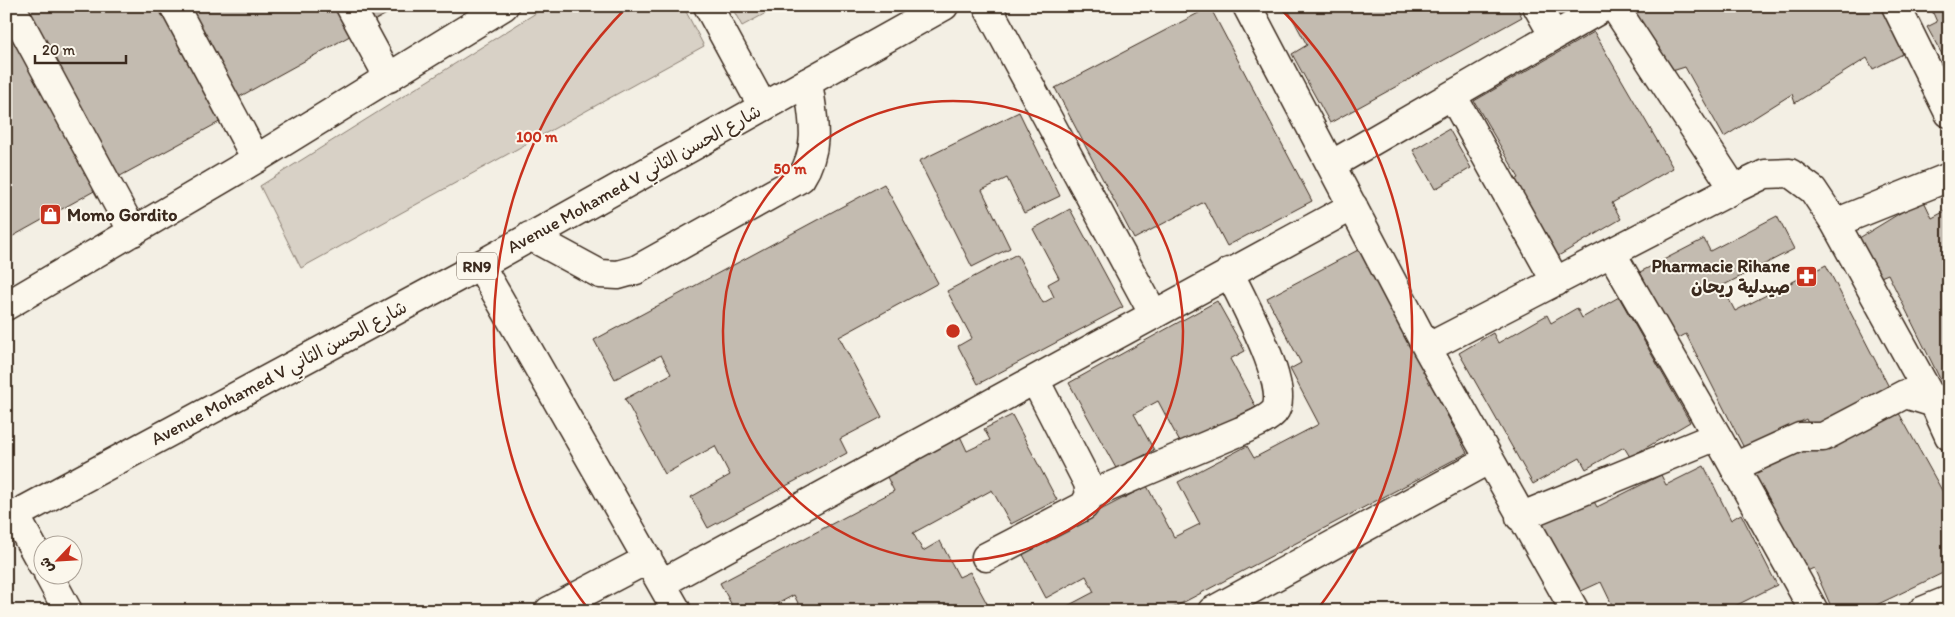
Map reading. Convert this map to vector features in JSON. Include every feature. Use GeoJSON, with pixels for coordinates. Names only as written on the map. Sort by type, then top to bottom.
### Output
{"type":"FeatureCollection","features":[{"type":"Feature","properties":{"kind":"street"},"geometry":{"type":"LineString","coordinates":[[11,6],[132,232]]}},
{"type":"Feature","properties":{"kind":"street"},"geometry":{"type":"LineString","coordinates":[[174,6],[256,159]]}},
{"type":"Feature","properties":{"kind":"street"},"geometry":{"type":"LineString","coordinates":[[350,6],[389,78]]}},
{"type":"Feature","properties":{"kind":"street"},"geometry":{"type":"LineString","coordinates":[[6,306],[256,159],[504,6]]}},
{"type":"Feature","properties":{"kind":"street"},"geometry":{"type":"LineString","coordinates":[[708,6],[762,107]]}},
{"type":"Feature","properties":{"kind":"street","name":"Avenue Mohamed V شارع الحسن الثاني"},"geometry":{"type":"LineString","coordinates":[[11,517],[480,265],[944,6]]}},
{"type":"Feature","properties":{"kind":"street"},"geometry":{"type":"LineString","coordinates":[[986,6],[1154,313]]}},
{"type":"Feature","properties":{"kind":"street"},"geometry":{"type":"LineString","coordinates":[[1247,6],[1427,348],[1574,611]]}},
{"type":"Feature","properties":{"kind":"street"},"geometry":{"type":"LineString","coordinates":[[1537,6],[1554,36]]}},
{"type":"Feature","properties":{"kind":"street"},"geometry":{"type":"LineString","coordinates":[[1331,164],[1606,6]]}},
{"type":"Feature","properties":{"kind":"street"},"geometry":{"type":"LineString","coordinates":[[1614,6],[1734,189]]}},
{"type":"Feature","properties":{"kind":"street"},"geometry":{"type":"LineString","coordinates":[[1896,6],[1949,113]]}},
{"type":"Feature","properties":{"kind":"street"},"geometry":{"type":"LineString","coordinates":[[530,236],[600,274],[618,275],[644,266],[801,178],[813,154],[814,125],[808,82]]}},
{"type":"Feature","properties":{"kind":"street"},"geometry":{"type":"LineString","coordinates":[[1452,95],[1556,282]]}},
{"type":"Feature","properties":{"kind":"street"},"geometry":{"type":"LineString","coordinates":[[1427,348],[1765,174],[1790,173],[1813,190],[1835,223],[1941,400],[1949,436]]}},
{"type":"Feature","properties":{"kind":"street"},"geometry":{"type":"LineString","coordinates":[[1835,223],[1949,177]]}},
{"type":"Feature","properties":{"kind":"street"},"geometry":{"type":"LineString","coordinates":[[662,583],[1353,206]]}},
{"type":"Feature","properties":{"kind":"street"},"geometry":{"type":"LineString","coordinates":[[1612,254],[1718,436],[1814,611]]}},
{"type":"Feature","properties":{"kind":"street"},"geometry":{"type":"LineString","coordinates":[[480,265],[677,611]]}},
{"type":"Feature","properties":{"kind":"street"},"geometry":{"type":"LineString","coordinates":[[1090,495],[1241,431],[1264,420],[1275,411],[1279,398],[1271,361],[1229,272]]}},
{"type":"Feature","properties":{"kind":"street"},"geometry":{"type":"LineString","coordinates":[[986,558],[1084,506],[1090,495],[1088,482],[1035,380]]}},
{"type":"Feature","properties":{"kind":"street"},"geometry":{"type":"LineString","coordinates":[[1734,468],[1800,437],[1823,437],[1905,394],[1941,400]]}},
{"type":"Feature","properties":{"kind":"street"},"geometry":{"type":"LineString","coordinates":[[1520,517],[1718,436]]}},
{"type":"Feature","properties":{"kind":"street"},"geometry":{"type":"LineString","coordinates":[[1212,611],[1488,460]]}},
{"type":"Feature","properties":{"kind":"street"},"geometry":{"type":"LineString","coordinates":[[11,517],[32,549]]}},
{"type":"Feature","properties":{"kind":"street"},"geometry":{"type":"LineString","coordinates":[[549,611],[648,558]]}},
{"type":"Feature","properties":{"kind":"street"},"geometry":{"type":"LineString","coordinates":[[53,584],[68,611]]}},
{"type":"Feature","properties":{"kind":"street"},"geometry":{"type":"LineString","coordinates":[[1922,611],[1949,600]]}},
{"type":"Feature","properties":{"kind":"shaded area"},"geometry":{"type":"Polygon","coordinates":[[[547,6],[683,6],[704,46],[301,268],[260,186],[547,6]]]}},
{"type":"Feature","properties":{"kind":"shaded area"},"geometry":{"type":"Polygon","coordinates":[[[731,6],[779,6],[742,26],[731,6]]]}},
{"type":"Feature","properties":{"kind":"building"},"geometry":{"type":"Polygon","coordinates":[[[16,6],[164,6],[225,119],[111,181],[16,6]]]}},
{"type":"Feature","properties":{"kind":"building"},"geometry":{"type":"Polygon","coordinates":[[[189,6],[343,6],[357,32],[239,97],[189,6]]]}},
{"type":"Feature","properties":{"kind":"building"},"geometry":{"type":"Polygon","coordinates":[[[364,6],[401,6],[372,22],[364,6]]]}},
{"type":"Feature","properties":{"kind":"building"},"geometry":{"type":"Polygon","coordinates":[[[1286,6],[1516,6],[1522,17],[1330,123],[1292,54],[1307,45],[1286,6]]]}},
{"type":"Feature","properties":{"kind":"building"},"geometry":{"type":"Polygon","coordinates":[[[1556,6],[1574,6],[1560,14],[1556,6]]]}},
{"type":"Feature","properties":{"kind":"building"},"geometry":{"type":"Polygon","coordinates":[[[1637,6],[1890,6],[1915,48],[1873,69],[1867,58],[1795,103],[1792,94],[1724,137],[1685,67],[1669,72],[1632,9],[1637,6]]]}},
{"type":"Feature","properties":{"kind":"building"},"geometry":{"type":"Polygon","coordinates":[[[1930,6],[1949,6],[1949,67],[1927,27],[1937,22],[1930,6]]]}},
{"type":"Feature","properties":{"kind":"building"},"geometry":{"type":"Polygon","coordinates":[[[1210,7],[1312,201],[1227,246],[1204,202],[1134,239],[1055,88],[1210,7]]]}},
{"type":"Feature","properties":{"kind":"building"},"geometry":{"type":"Polygon","coordinates":[[[6,28],[96,190],[6,240],[6,28]]]}},
{"type":"Feature","properties":{"kind":"building"},"geometry":{"type":"Polygon","coordinates":[[[1594,32],[1673,168],[1612,203],[1621,219],[1553,259],[1509,184],[1519,178],[1474,101],[1594,32]]]}},
{"type":"Feature","properties":{"kind":"building"},"geometry":{"type":"Polygon","coordinates":[[[1019,112],[1060,196],[1024,213],[1007,178],[982,190],[1010,248],[972,267],[919,161],[1019,112]]]}},
{"type":"Feature","properties":{"kind":"building"},"geometry":{"type":"Polygon","coordinates":[[[1449,129],[1471,168],[1435,189],[1413,150],[1449,129]]]}},
{"type":"Feature","properties":{"kind":"building"},"geometry":{"type":"Polygon","coordinates":[[[884,184],[938,283],[839,337],[882,417],[840,439],[847,453],[708,528],[691,497],[730,475],[715,446],[665,474],[625,399],[671,374],[661,355],[615,379],[594,340],[884,184]]]}},
{"type":"Feature","properties":{"kind":"building"},"geometry":{"type":"Polygon","coordinates":[[[1923,199],[1932,218],[1949,209],[1949,381],[1943,385],[1888,274],[1876,279],[1856,240],[1923,199]]]}},
{"type":"Feature","properties":{"kind":"building"},"geometry":{"type":"Polygon","coordinates":[[[1070,209],[1123,307],[978,384],[958,346],[972,338],[947,291],[1017,254],[1043,303],[1054,297],[1048,284],[1059,278],[1033,229],[1070,209]]]}},
{"type":"Feature","properties":{"kind":"building"},"geometry":{"type":"Polygon","coordinates":[[[1777,216],[1794,249],[1722,286],[1735,311],[1826,265],[1891,391],[1812,432],[1806,419],[1745,450],[1686,334],[1675,340],[1640,272],[1704,239],[1710,251],[1777,216]]]}},
{"type":"Feature","properties":{"kind":"building"},"geometry":{"type":"Polygon","coordinates":[[[1360,249],[1467,453],[1167,611],[1058,611],[1094,592],[1086,576],[1046,598],[1021,551],[1147,486],[1174,537],[1200,524],[1178,482],[1247,446],[1254,458],[1319,424],[1290,369],[1301,363],[1267,298],[1360,249]]]}},
{"type":"Feature","properties":{"kind":"building"},"geometry":{"type":"Polygon","coordinates":[[[1619,297],[1690,422],[1630,457],[1624,447],[1586,469],[1580,458],[1533,484],[1459,353],[1493,333],[1498,343],[1547,315],[1551,323],[1577,308],[1582,318],[1619,297]]]}},
{"type":"Feature","properties":{"kind":"building"},"geometry":{"type":"Polygon","coordinates":[[[1217,301],[1245,351],[1230,359],[1256,407],[1183,448],[1158,401],[1134,414],[1154,450],[1117,470],[1069,383],[1217,301]]]}},
{"type":"Feature","properties":{"kind":"building"},"geometry":{"type":"Polygon","coordinates":[[[1895,406],[1949,503],[1949,570],[1864,611],[1833,611],[1814,568],[1805,572],[1748,473],[1895,406]]]}},
{"type":"Feature","properties":{"kind":"building"},"geometry":{"type":"Polygon","coordinates":[[[1012,415],[1057,500],[1011,524],[992,490],[913,533],[923,551],[940,541],[959,577],[970,572],[991,611],[802,611],[794,595],[764,611],[735,611],[720,583],[894,491],[886,475],[960,436],[967,451],[990,440],[984,429],[1012,415]]]}},
{"type":"Feature","properties":{"kind":"building"},"geometry":{"type":"Polygon","coordinates":[[[1704,466],[1731,520],[1741,514],[1777,585],[1725,611],[1716,611],[1713,605],[1703,611],[1615,611],[1601,582],[1577,593],[1540,519],[1590,494],[1597,507],[1661,475],[1666,485],[1704,466]]]}},
{"type":"Feature","properties":{"kind":"place","name":"Momo Gordito"},"geometry":{"type":"Point","coordinates":[51,215]}},
{"type":"Feature","properties":{"kind":"place","name":"Pharmacie Rihane صيدلية ريحان"},"geometry":{"type":"Point","coordinates":[1806,276]}}]}
